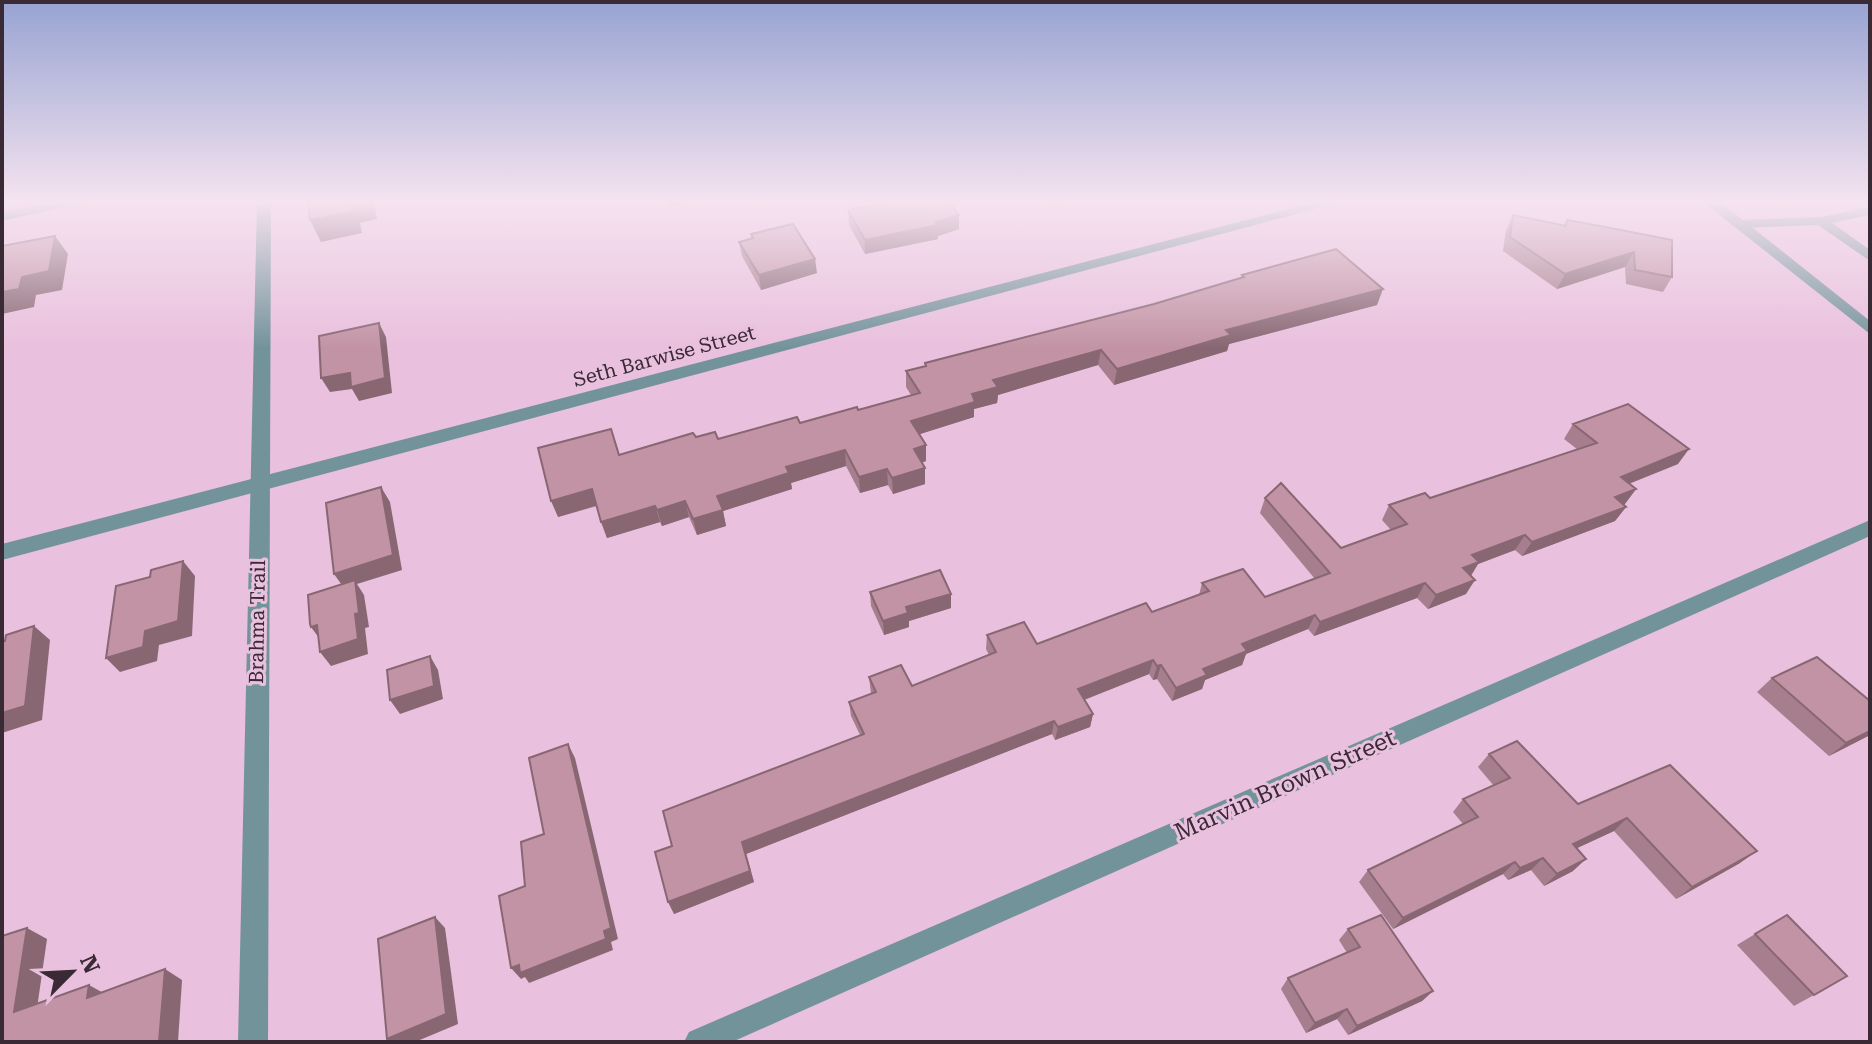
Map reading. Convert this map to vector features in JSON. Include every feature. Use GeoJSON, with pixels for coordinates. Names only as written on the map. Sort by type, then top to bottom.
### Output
{"type":"FeatureCollection","features":[{"type":"Feature","properties":{"kind":"street","name":"Brahma Trail"},"geometry":{"type":"LineString","coordinates":[[253,1042],[263,250]]}},
{"type":"Feature","properties":{"kind":"street","name":"Seth Barwise Street"},"geometry":{"type":"LineString","coordinates":[[2,552],[1153,250]]}},
{"type":"Feature","properties":{"kind":"street"},"geometry":{"type":"LineString","coordinates":[[1770,250],[1870,329]]}},
{"type":"Feature","properties":{"kind":"street","name":"Marvin Brown Street"},"geometry":{"type":"LineString","coordinates":[[699,1042],[1870,528]]}},
{"type":"Feature","properties":{"kind":"building"},"geometry":{"type":"Polygon","coordinates":[[[2,250],[53,250],[49,271],[22,277],[19,289],[2,292],[2,250]]]}},
{"type":"Feature","properties":{"kind":"building"},"geometry":{"type":"Polygon","coordinates":[[[744,250],[809,250],[815,259],[759,275],[744,250]]]}},
{"type":"Feature","properties":{"kind":"building"},"geometry":{"type":"Polygon","coordinates":[[[1337,250],[1383,289],[1226,330],[1231,335],[1117,369],[1101,350],[993,380],[998,387],[972,394],[975,402],[911,421],[926,445],[914,449],[925,468],[892,478],[887,469],[859,477],[845,450],[786,467],[789,473],[717,496],[723,510],[693,519],[685,501],[657,510],[655,506],[601,522],[592,489],[551,501],[538,448],[611,429],[619,455],[693,433],[696,437],[715,432],[718,439],[797,417],[800,423],[857,407],[858,410],[920,393],[906,371],[926,366],[925,363],[1154,304],[1244,277],[1242,275],[1337,250]]]}},
{"type":"Feature","properties":{"kind":"building"},"geometry":{"type":"Polygon","coordinates":[[[1529,250],[1672,250],[1672,277],[1635,270],[1634,252],[1565,274],[1529,250]]]}},
{"type":"Feature","properties":{"kind":"building"},"geometry":{"type":"Polygon","coordinates":[[[379,323],[385,378],[351,387],[350,373],[321,378],[319,336],[379,323]]]}},
{"type":"Feature","properties":{"kind":"building"},"geometry":{"type":"Polygon","coordinates":[[[1628,404],[1689,449],[1621,477],[1636,489],[1615,497],[1626,507],[1532,542],[1525,535],[1472,555],[1479,562],[1463,568],[1475,580],[1436,595],[1425,583],[1320,622],[1315,615],[1242,644],[1247,651],[1203,669],[1207,675],[1176,688],[1161,665],[1157,666],[1153,660],[1078,689],[1093,714],[1058,727],[1054,721],[742,842],[750,871],[668,902],[655,852],[672,846],[663,811],[864,734],[849,702],[876,692],[869,677],[901,665],[912,686],[996,652],[987,635],[1024,622],[1037,644],[1146,603],[1152,612],[1209,591],[1202,583],[1243,569],[1265,597],[1330,573],[1265,498],[1281,483],[1341,548],[1407,524],[1389,505],[1425,493],[1430,498],[1597,443],[1573,424],[1628,404]]]}},
{"type":"Feature","properties":{"kind":"building"},"geometry":{"type":"Polygon","coordinates":[[[381,487],[393,555],[334,574],[326,503],[381,487]]]}},
{"type":"Feature","properties":{"kind":"building"},"geometry":{"type":"Polygon","coordinates":[[[183,561],[178,621],[145,631],[143,647],[106,658],[116,586],[150,577],[151,570],[183,561]]]}},
{"type":"Feature","properties":{"kind":"building"},"geometry":{"type":"Polygon","coordinates":[[[940,570],[951,594],[906,607],[908,613],[883,621],[870,592],[940,570]]]}},
{"type":"Feature","properties":{"kind":"building"},"geometry":{"type":"Polygon","coordinates":[[[355,580],[358,639],[320,652],[317,625],[311,627],[310,624],[308,595],[355,580]]]}},
{"type":"Feature","properties":{"kind":"building"},"geometry":{"type":"Polygon","coordinates":[[[34,626],[25,706],[2,713],[2,642],[6,635],[34,626]]]}},
{"type":"Feature","properties":{"kind":"building"},"geometry":{"type":"Polygon","coordinates":[[[430,656],[434,686],[390,700],[387,670],[430,656]]]}},
{"type":"Feature","properties":{"kind":"building"},"geometry":{"type":"Polygon","coordinates":[[[1817,657],[1870,701],[1870,731],[1846,743],[1772,678],[1817,657]]]}},
{"type":"Feature","properties":{"kind":"building"},"geometry":{"type":"Polygon","coordinates":[[[1517,741],[1578,804],[1670,765],[1757,851],[1692,887],[1627,818],[1573,844],[1586,859],[1557,874],[1543,858],[1520,868],[1515,862],[1403,918],[1368,870],[1478,817],[1463,799],[1510,778],[1489,754],[1517,741]]]}},
{"type":"Feature","properties":{"kind":"building"},"geometry":{"type":"Polygon","coordinates":[[[568,744],[611,928],[604,931],[606,939],[520,973],[519,965],[511,968],[499,896],[525,886],[521,842],[544,834],[529,758],[568,744]]]}},
{"type":"Feature","properties":{"kind":"building"},"geometry":{"type":"Polygon","coordinates":[[[1381,915],[1433,991],[1357,1026],[1347,1009],[1315,1023],[1288,978],[1360,947],[1348,929],[1381,915]]]}},
{"type":"Feature","properties":{"kind":"building"},"geometry":{"type":"Polygon","coordinates":[[[1787,915],[1847,976],[1814,995],[1755,934],[1787,915]]]}},
{"type":"Feature","properties":{"kind":"building"},"geometry":{"type":"Polygon","coordinates":[[[435,917],[446,1014],[387,1039],[378,939],[435,917]]]}},
{"type":"Feature","properties":{"kind":"building"},"geometry":{"type":"Polygon","coordinates":[[[27,928],[14,1012],[89,985],[87,998],[165,969],[159,1042],[2,1042],[2,936],[27,928]]]}}]}
